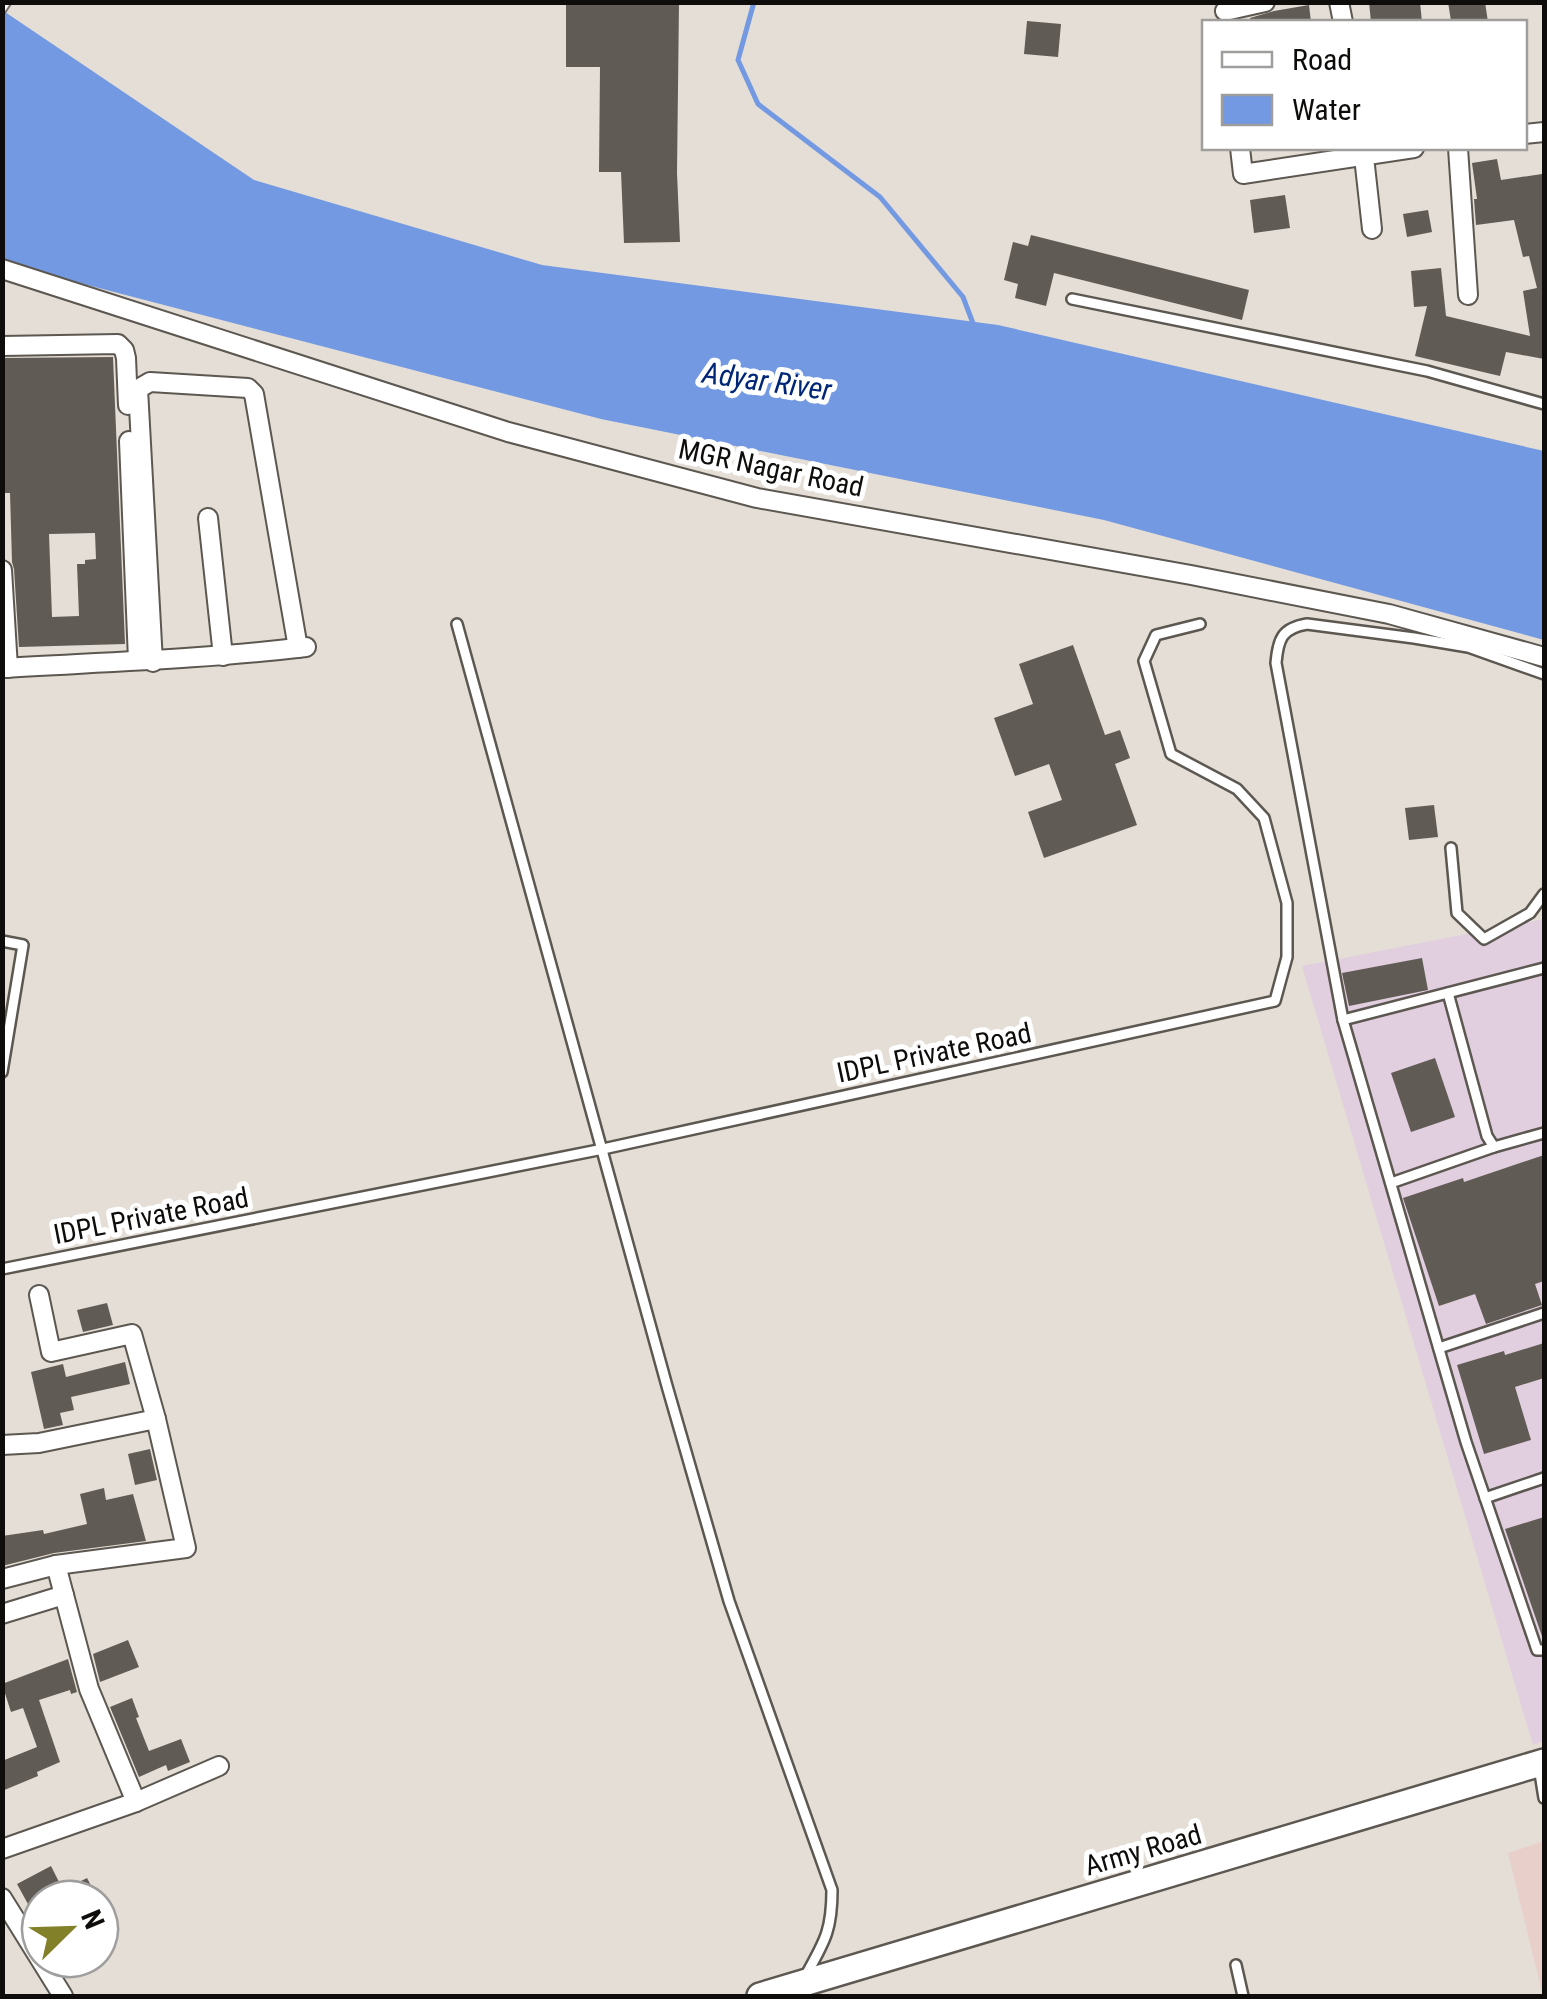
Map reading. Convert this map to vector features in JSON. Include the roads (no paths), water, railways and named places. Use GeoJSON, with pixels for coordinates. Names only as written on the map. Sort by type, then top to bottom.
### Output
{"type":"FeatureCollection","features":[{"type":"Feature","properties":{"kind":"street"},"geometry":{"type":"LineString","coordinates":[[1225,12],[1265,2]]}},
{"type":"Feature","properties":{"kind":"street"},"geometry":{"type":"LineString","coordinates":[[1240,150],[1243,174],[1389,150]]}},
{"type":"Feature","properties":{"kind":"street"},"geometry":{"type":"LineString","coordinates":[[1458,150],[1468,295]]}},
{"type":"Feature","properties":{"kind":"street"},"geometry":{"type":"LineString","coordinates":[[1364,152],[1372,229]]}},
{"type":"Feature","properties":{"kind":"street","name":"MGR Nagar Road"},"geometry":{"type":"LineString","coordinates":[[2,269],[508,432],[756,498],[1389,614],[1544,657]]}},
{"type":"Feature","properties":{"kind":"street"},"geometry":{"type":"LineString","coordinates":[[2,346],[118,344],[124,350],[146,661]]}},
{"type":"Feature","properties":{"kind":"street"},"geometry":{"type":"LineString","coordinates":[[2,570],[5,668],[146,661],[224,656],[302,648],[254,394],[248,388],[150,382],[138,389],[146,661]]}},
{"type":"Feature","properties":{"kind":"street"},"geometry":{"type":"LineString","coordinates":[[208,518],[224,656]]}},
{"type":"Feature","properties":{"kind":"street"},"geometry":{"type":"LineString","coordinates":[[2,1579],[56,1565],[186,1548],[132,1334],[51,1352],[38,1295]]}},
{"type":"Feature","properties":{"kind":"street"},"geometry":{"type":"LineString","coordinates":[[2,1446],[39,1443],[156,1418]]}},
{"type":"Feature","properties":{"kind":"street"},"geometry":{"type":"LineString","coordinates":[[56,1565],[89,1689],[136,1802]]}},
{"type":"Feature","properties":{"kind":"street"},"geometry":{"type":"LineString","coordinates":[[2,1614],[64,1595]]}},
{"type":"Feature","properties":{"kind":"street","name":"Army Road"},"geometry":{"type":"LineString","coordinates":[[760,1996],[1541,1763]]}},
{"type":"Feature","properties":{"kind":"street"},"geometry":{"type":"LineString","coordinates":[[2,1849],[136,1802],[219,1766]]}},
{"type":"Feature","properties":{"kind":"street"},"geometry":{"type":"LineString","coordinates":[[2,1898],[63,1996]]}},
{"type":"Feature","properties":{"kind":"lane"},"geometry":{"type":"LineString","coordinates":[[1072,299],[1427,371],[1544,404]]}},
{"type":"Feature","properties":{"kind":"lane"},"geometry":{"type":"LineString","coordinates":[[457,624],[729,1601],[832,1890],[827,1937],[801,1983]]}},
{"type":"Feature","properties":{"kind":"lane","name":"IDPL Private Road"},"geometry":{"type":"LineString","coordinates":[[2,1269],[603,1149],[1275,1001],[1287,957],[1287,903],[1264,818],[1237,790],[1172,754],[1144,661],[1156,635],[1200,624]]}},
{"type":"Feature","properties":{"kind":"lane"},"geometry":{"type":"LineString","coordinates":[[1544,674],[1468,648],[1307,624],[1292,626],[1282,636],[1276,663],[1343,1020],[1486,1498],[1537,1650],[1544,1650]]}},
{"type":"Feature","properties":{"kind":"lane"},"geometry":{"type":"LineString","coordinates":[[1451,848],[1457,913],[1484,939],[1530,913],[1544,894]]}},
{"type":"Feature","properties":{"kind":"lane"},"geometry":{"type":"LineString","coordinates":[[2,941],[23,945],[2,1072]]}},
{"type":"Feature","properties":{"kind":"lane"},"geometry":{"type":"LineString","coordinates":[[1343,1020],[1544,968]]}},
{"type":"Feature","properties":{"kind":"lane"},"geometry":{"type":"LineString","coordinates":[[1448,993],[1486,1136],[1494,1147]]}},
{"type":"Feature","properties":{"kind":"lane"},"geometry":{"type":"LineString","coordinates":[[1391,1183],[1544,1133]]}},
{"type":"Feature","properties":{"kind":"lane"},"geometry":{"type":"LineString","coordinates":[[1439,1348],[1544,1313]]}},
{"type":"Feature","properties":{"kind":"lane"},"geometry":{"type":"LineString","coordinates":[[1486,1498],[1544,1478]]}},
{"type":"Feature","properties":{"kind":"lane"},"geometry":{"type":"LineString","coordinates":[[1541,1763],[1544,1798]]}},
{"type":"Feature","properties":{"kind":"lane"},"geometry":{"type":"LineString","coordinates":[[1236,1966],[1243,1996]]}},
{"type":"Feature","properties":{"kind":"water","name":"Adyar River"},"geometry":{"type":"Polygon","coordinates":[[[2,10],[254,180],[542,265],[998,325],[1544,451],[1544,640],[1104,520],[601,419],[3,263],[2,10]]]}},
{"type":"Feature","properties":{"kind":"waterway"},"geometry":{"type":"LineString","coordinates":[[754,2],[738,60],[758,104],[880,197],[963,297],[974,326]]}},
{"type":"Feature","properties":{"kind":"railway"},"geometry":{"type":"LineString","coordinates":[[2,11],[8,2]]}}]}
